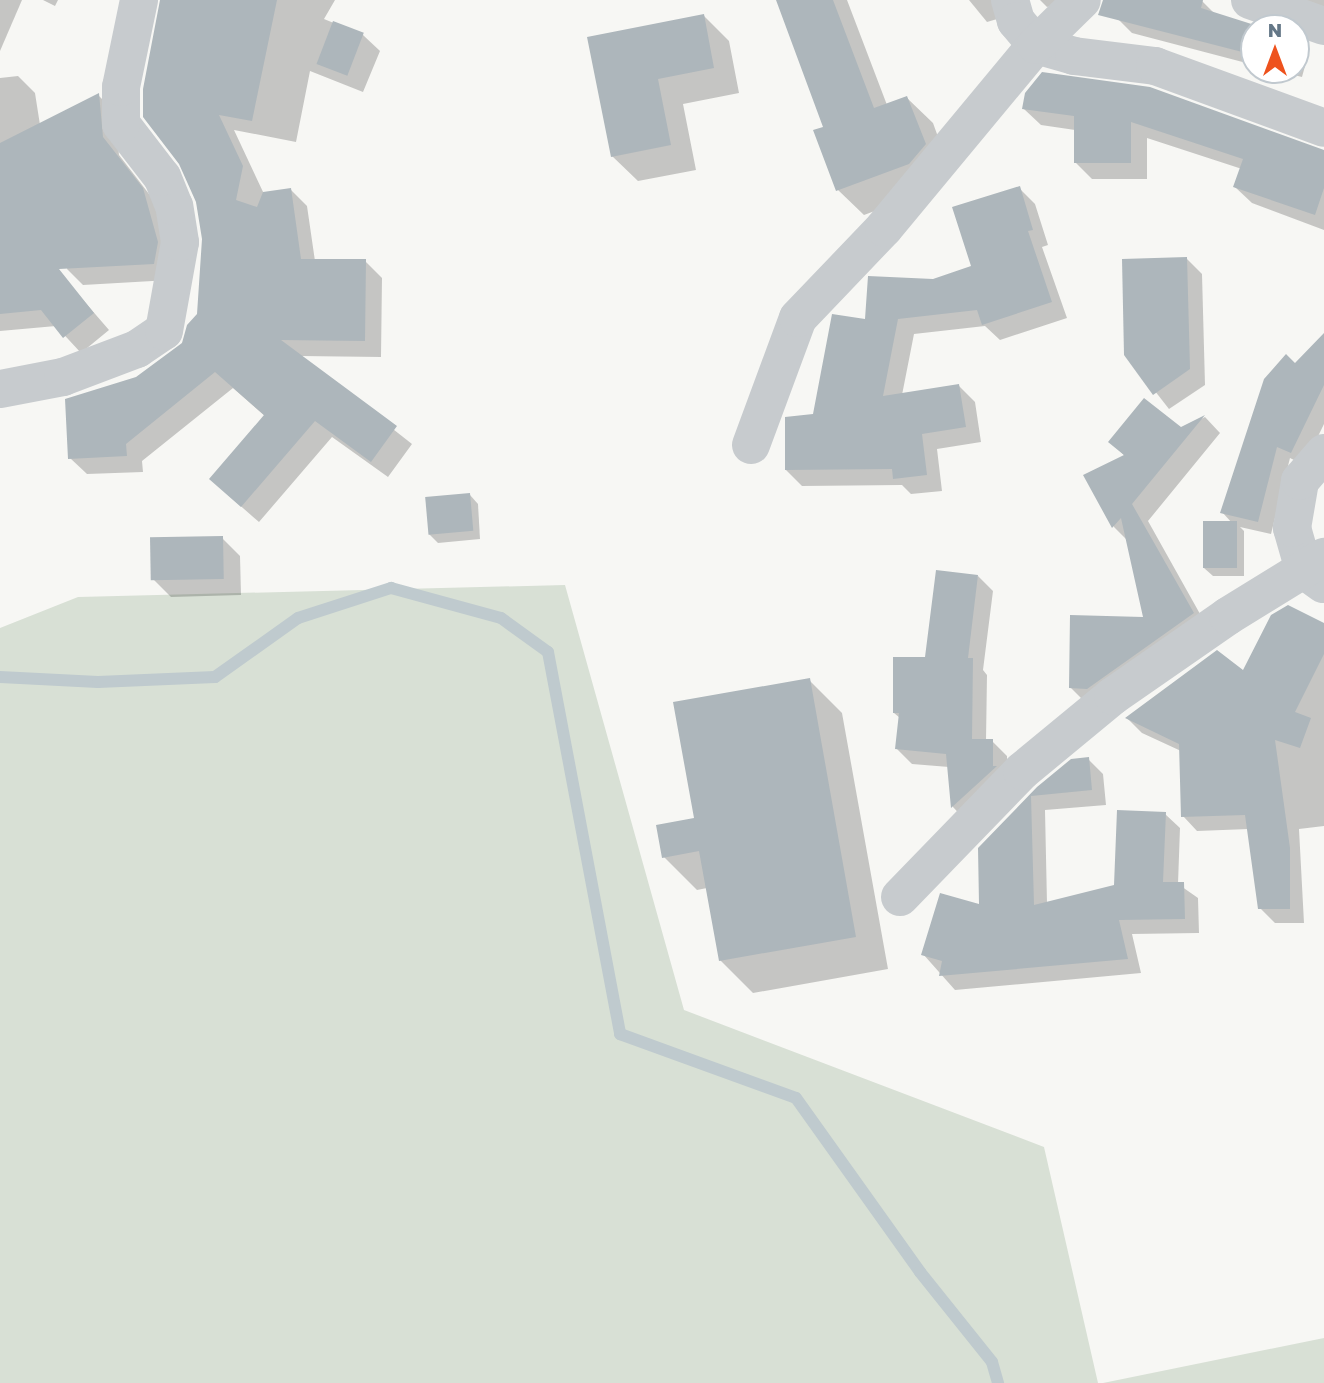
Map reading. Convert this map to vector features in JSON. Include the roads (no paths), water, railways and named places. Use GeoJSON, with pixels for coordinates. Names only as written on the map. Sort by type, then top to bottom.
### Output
{"type":"FeatureCollection","features":[{"type":"Feature","properties":{"kind":"street"},"geometry":{"type":"LineString","coordinates":[[0,389],[62,377],[137,349],[164,331],[180,242],[174,206],[162,177],[121,124],[121,87],[139,0]]}},
{"type":"Feature","properties":{"kind":"street"},"geometry":{"type":"LineString","coordinates":[[1010,0],[1016,21],[1036,45],[1074,56],[1155,66],[1324,128]]}},
{"type":"Feature","properties":{"kind":"street"},"geometry":{"type":"LineString","coordinates":[[751,445],[798,318],[884,228],[1036,45],[1083,0]]}},
{"type":"Feature","properties":{"kind":"street"},"geometry":{"type":"LineString","coordinates":[[1250,0],[1324,26]]}},
{"type":"Feature","properties":{"kind":"street"},"geometry":{"type":"LineString","coordinates":[[900,897],[1022,771],[1113,696],[1317,570],[1292,528],[1300,481],[1324,453]]}},
{"type":"Feature","properties":{"kind":"waterway"},"geometry":{"type":"LineString","coordinates":[[0,677],[98,682],[215,677],[298,618],[391,588],[501,618],[548,652],[620,1034],[796,1098],[920,1272],[992,1362],[998,1383]]}}]}
